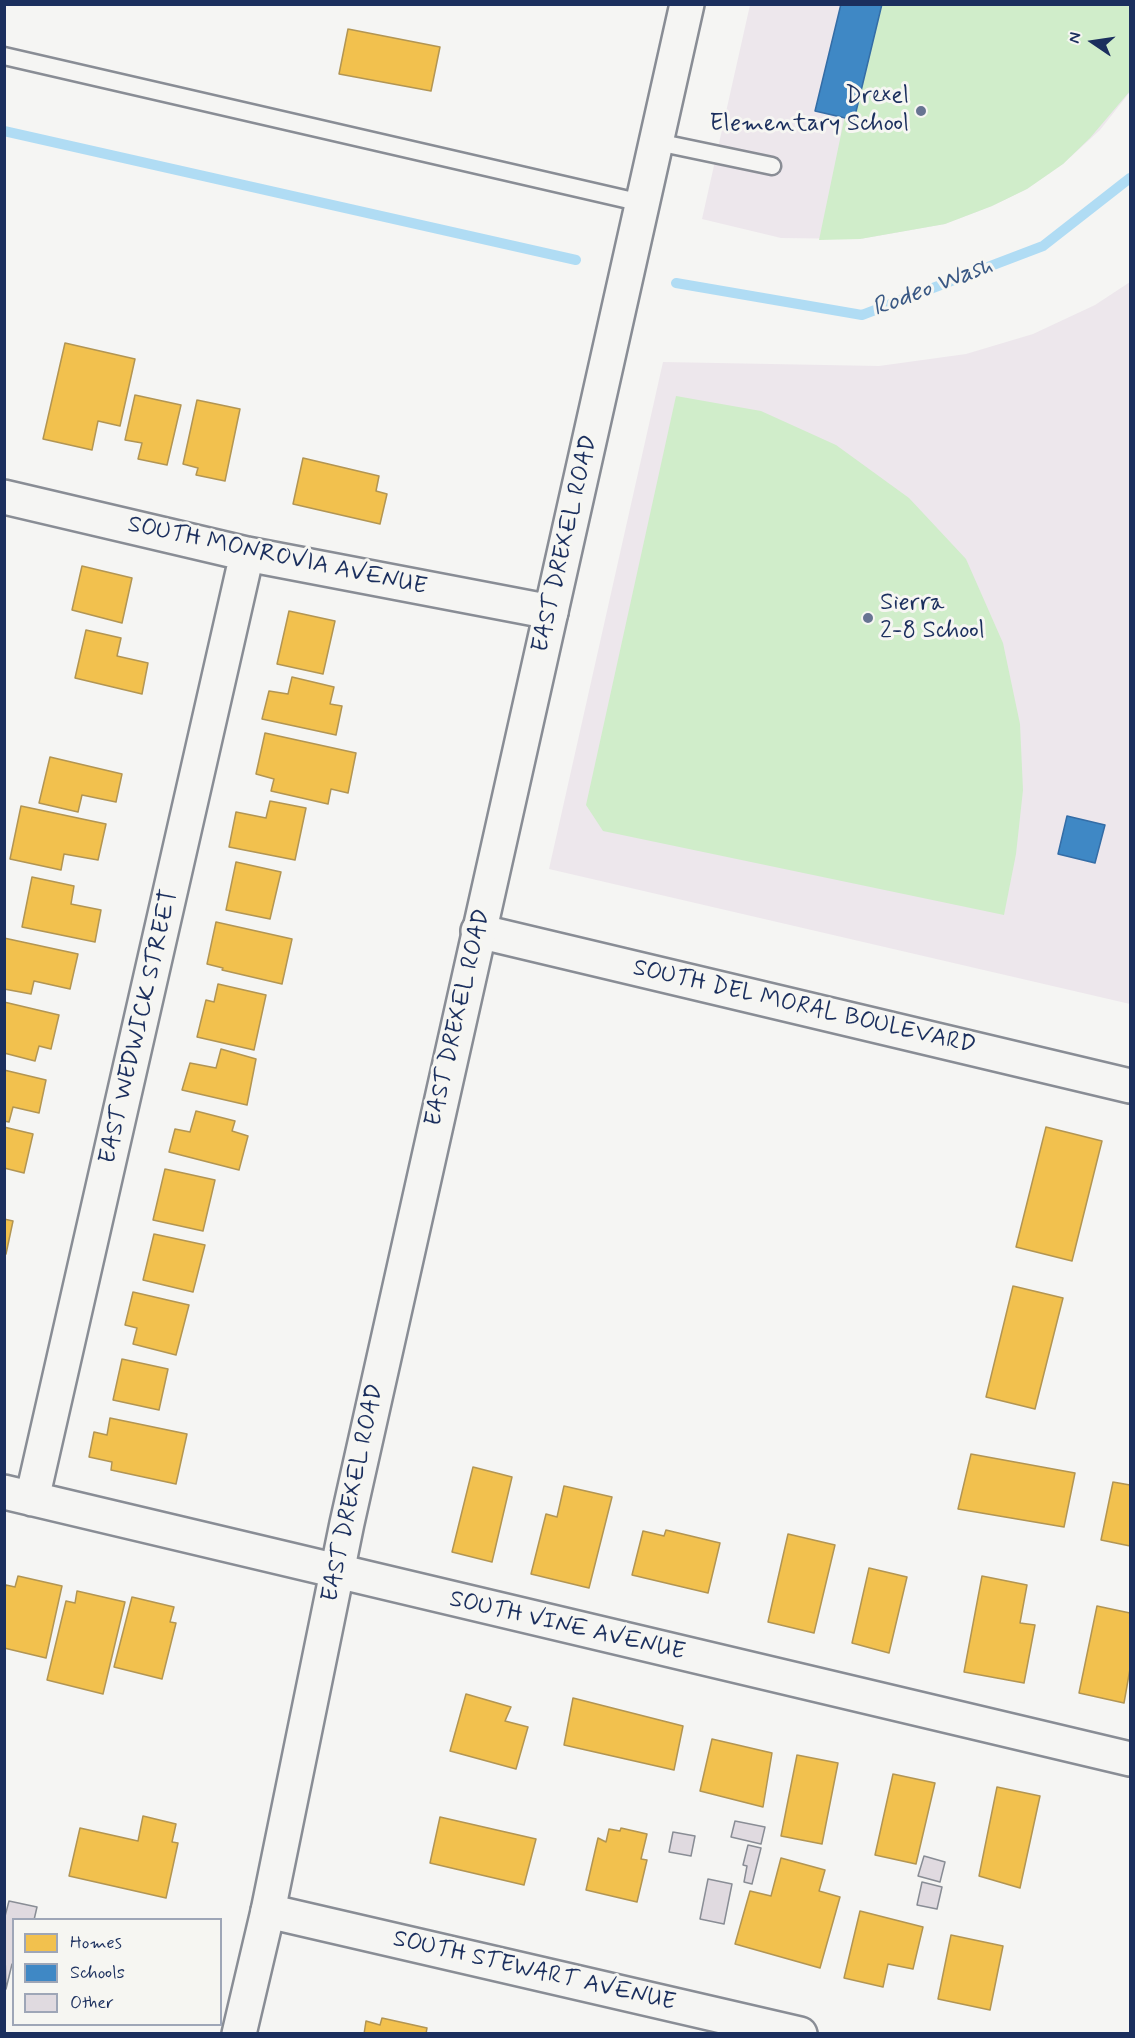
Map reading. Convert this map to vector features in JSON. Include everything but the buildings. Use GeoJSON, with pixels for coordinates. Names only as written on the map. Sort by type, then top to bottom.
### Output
{"type":"FeatureCollection","features":[{"type":"Feature","properties":{"kind":"street","name":"EAST DREXEL ROAD"},"geometry":{"type":"LineString","coordinates":[[239,2034],[268,1911],[336,1572],[687,4]]}},
{"type":"Feature","properties":{"kind":"street","name":"SOUTH MONROVIA AVENUE"},"geometry":{"type":"LineString","coordinates":[[4,497],[247,554],[551,612]]}},
{"type":"Feature","properties":{"kind":"street","name":"EAST WEDWICK STREET"},"geometry":{"type":"LineString","coordinates":[[18,1496],[247,554]]}},
{"type":"Feature","properties":{"kind":"street","name":"SOUTH DEL MORAL BOULEVARD"},"geometry":{"type":"LineString","coordinates":[[478,931],[1131,1086]]}},
{"type":"Feature","properties":{"kind":"street","name":"SOUTH VINE AVENUE"},"geometry":{"type":"LineString","coordinates":[[18,1496],[1131,1759]]}},
{"type":"Feature","properties":{"kind":"street","name":"SOUTH STEWART AVENUE"},"geometry":{"type":"LineString","coordinates":[[268,1911],[779,2031]]}},
{"type":"Feature","properties":{"kind":"lane"},"geometry":{"type":"LineString","coordinates":[[4,56],[642,203]]}},
{"type":"Feature","properties":{"kind":"lane"},"geometry":{"type":"LineString","coordinates":[[657,142],[772,166]]}},
{"type":"Feature","properties":{"kind":"shaded area","name":"Drexel Elementary School"},"geometry":{"type":"Polygon","coordinates":[[[750,5],[1130,5],[1130,92],[1100,130],[1063,164],[1027,189],[992,206],[945,224],[860,239],[781,238],[702,219],[750,5]]]}},
{"type":"Feature","properties":{"kind":"shaded area","name":"Sierra 2-8 School"},"geometry":{"type":"Polygon","coordinates":[[[1130,282],[1130,1004],[549,869],[663,362],[879,366],[966,354],[1033,334],[1095,305],[1130,282]]]}},
{"type":"Feature","properties":{"kind":"green space","name":"Drexel Elementary School"},"geometry":{"type":"Polygon","coordinates":[[[868,5],[1130,5],[1130,91],[1090,138],[1063,164],[1027,189],[992,206],[945,224],[860,239],[819,240],[868,5]]]}},
{"type":"Feature","properties":{"kind":"green space"},"geometry":{"type":"Polygon","coordinates":[[[676,396],[761,411],[836,445],[909,498],[966,559],[1003,643],[1020,724],[1023,790],[1016,854],[1004,915],[603,831],[586,805],[676,396]]]}},
{"type":"Feature","properties":{"kind":"waterway"},"geometry":{"type":"LineString","coordinates":[[4,131],[576,260]]}},
{"type":"Feature","properties":{"kind":"waterway","name":"Rodeo Wash"},"geometry":{"type":"LineString","coordinates":[[676,283],[862,315],[1043,246],[1130,178]]}},
{"type":"Feature","properties":{"kind":"place","name":"Drexel Elementary School"},"geometry":{"type":"Point","coordinates":[921,111]}},
{"type":"Feature","properties":{"kind":"place","name":"Sierra 2-8 School"},"geometry":{"type":"Point","coordinates":[868,618]}}]}
